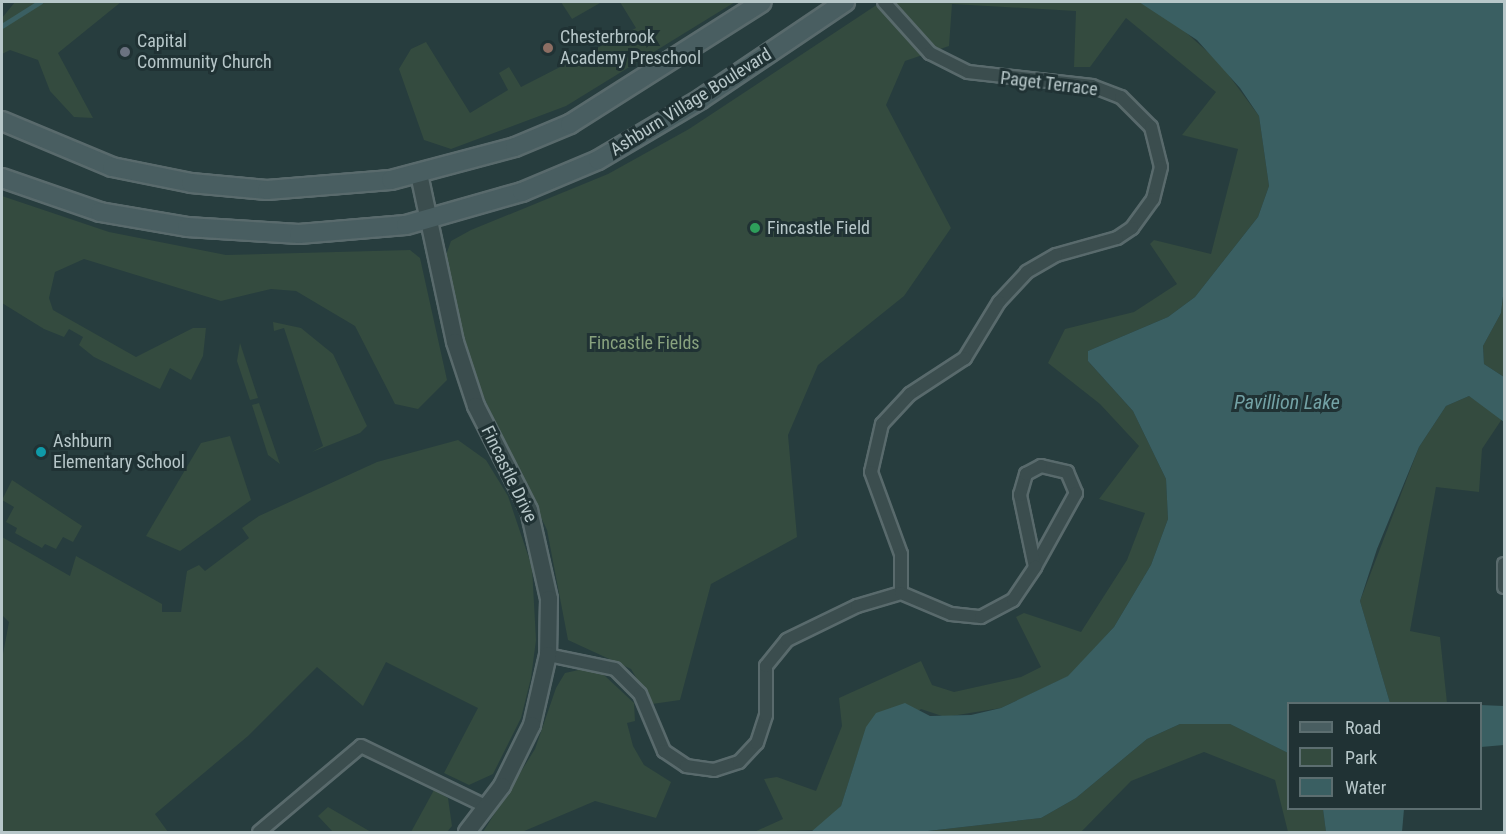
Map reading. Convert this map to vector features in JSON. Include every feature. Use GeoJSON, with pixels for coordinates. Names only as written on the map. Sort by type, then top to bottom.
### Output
{"type":"FeatureCollection","features":[{"type":"Feature","properties":{"kind":"main road"},"geometry":{"type":"LineString","coordinates":[[2,121],[112,167],[191,183],[277,190],[419,174],[515,147],[570,124],[762,2]]}},
{"type":"Feature","properties":{"kind":"main road","name":"Ashburn Village Boulevard"},"geometry":{"type":"LineString","coordinates":[[2,178],[100,212],[232,232],[345,232],[427,220],[522,192],[619,149],[845,2]]}},
{"type":"Feature","properties":{"kind":"street","name":"Paget Terrace"},"geometry":{"type":"LineString","coordinates":[[884,2],[930,53],[968,72],[1092,86],[1121,97],[1151,126],[1161,167],[1153,200],[1132,228],[1117,238],[1056,255],[1027,272],[999,302],[965,358],[910,394],[882,424],[871,472],[901,554],[901,593]]}},
{"type":"Feature","properties":{"kind":"street","name":"Fincastle Drive"},"geometry":{"type":"LineString","coordinates":[[419,174],[427,220],[476,406],[529,510],[540,544],[549,599],[548,655],[528,736],[488,807],[467,832]]}},
{"type":"Feature","properties":{"kind":"street"},"geometry":{"type":"LineString","coordinates":[[548,655],[615,669],[640,694],[664,751],[686,766],[714,770],[739,762],[757,743],[765,715],[764,678],[778,648],[857,606],[901,593],[951,614],[981,617],[1013,600],[1035,567],[1076,493],[1071,476],[1054,466],[1034,468],[1022,482],[1035,567]]}},
{"type":"Feature","properties":{"kind":"street"},"geometry":{"type":"LineString","coordinates":[[1504,564],[1504,587]]}},
{"type":"Feature","properties":{"kind":"street"},"geometry":{"type":"LineString","coordinates":[[259,832],[361,746],[488,807]]}},
{"type":"Feature","properties":{"kind":"green space"},"geometry":{"type":"Polygon","coordinates":[[[15,2],[121,2],[58,53],[93,118],[74,117],[50,91],[38,60],[10,50],[2,54],[2,18],[15,2]]]}},
{"type":"Feature","properties":{"kind":"green space"},"geometry":{"type":"Polygon","coordinates":[[[561,2],[599,2],[600,3],[572,19],[561,2]]]}},
{"type":"Feature","properties":{"kind":"green space"},"geometry":{"type":"Polygon","coordinates":[[[620,2],[735,2],[566,106],[451,149],[424,140],[399,69],[411,49],[426,42],[470,113],[508,90],[499,73],[509,67],[521,87],[636,28],[620,2]]]}},
{"type":"Feature","properties":{"kind":"green space","name":"Fincastle Fields"},"geometry":{"type":"Polygon","coordinates":[[[881,2],[1139,2],[1162,11],[1219,62],[1259,116],[1269,186],[1258,217],[1195,297],[1168,317],[1088,351],[1088,361],[1133,411],[1166,479],[1168,519],[1151,565],[1114,627],[1069,676],[1001,708],[945,717],[921,709],[858,753],[841,806],[818,830],[754,832],[783,819],[764,779],[777,777],[816,791],[842,726],[839,698],[921,661],[932,685],[954,692],[1021,677],[1041,667],[1016,617],[1024,613],[1081,632],[1127,560],[1145,513],[1099,499],[1139,446],[1100,404],[1048,363],[1065,329],[1134,312],[1177,284],[1150,244],[1154,240],[1211,254],[1238,149],[1182,135],[1216,92],[1126,18],[1090,67],[1074,67],[1076,11],[952,4],[949,46],[905,61],[886,105],[951,228],[904,296],[818,365],[788,435],[797,537],[711,584],[680,700],[652,704],[631,669],[568,640],[547,530],[469,366],[446,255],[451,241],[471,230],[608,174],[689,129],[881,2]]]}},
{"type":"Feature","properties":{"kind":"green space"},"geometry":{"type":"Polygon","coordinates":[[[2,196],[109,232],[226,255],[410,250],[420,258],[447,380],[418,409],[395,404],[355,326],[296,291],[271,289],[221,301],[84,259],[55,272],[49,298],[53,310],[136,357],[193,328],[206,328],[203,356],[191,380],[170,368],[160,389],[94,357],[79,345],[83,337],[69,329],[64,337],[44,329],[2,303],[2,196]]]}},
{"type":"Feature","properties":{"kind":"green space"},"geometry":{"type":"Polygon","coordinates":[[[1504,288],[1504,377],[1484,364],[1483,346],[1501,313],[1504,288]]]}},
{"type":"Feature","properties":{"kind":"green space"},"geometry":{"type":"Polygon","coordinates":[[[273,322],[301,328],[333,354],[367,426],[360,433],[312,452],[323,446],[284,328],[274,331],[273,322]]]}},
{"type":"Feature","properties":{"kind":"green space"},"geometry":{"type":"Polygon","coordinates":[[[240,343],[258,398],[250,400],[237,361],[240,343]]]}},
{"type":"Feature","properties":{"kind":"green space"},"geometry":{"type":"Polygon","coordinates":[[[1469,396],[1502,419],[1482,449],[1479,492],[1436,487],[1410,631],[1440,637],[1447,702],[1390,702],[1360,601],[1419,447],[1446,406],[1469,396]]]}},
{"type":"Feature","properties":{"kind":"green space"},"geometry":{"type":"Polygon","coordinates":[[[259,403],[280,464],[268,455],[252,405],[259,403]]]}},
{"type":"Feature","properties":{"kind":"green space"},"geometry":{"type":"Polygon","coordinates":[[[230,436],[251,500],[180,551],[146,536],[201,443],[230,436]]]}},
{"type":"Feature","properties":{"kind":"green space"},"geometry":{"type":"Polygon","coordinates":[[[458,440],[486,460],[508,496],[532,567],[536,640],[531,678],[521,718],[493,774],[469,785],[444,773],[478,708],[386,662],[363,706],[317,667],[248,736],[155,814],[168,832],[2,832],[2,659],[9,622],[2,615],[2,537],[70,576],[76,556],[162,604],[162,612],[181,612],[187,571],[199,565],[205,571],[249,538],[242,528],[259,516],[377,462],[458,440]]]}},
{"type":"Feature","properties":{"kind":"green space"},"geometry":{"type":"Polygon","coordinates":[[[12,480],[82,526],[73,542],[63,537],[56,549],[45,544],[42,548],[15,533],[17,528],[6,522],[14,507],[2,500],[12,480]]]}},
{"type":"Feature","properties":{"kind":"green space"},"geometry":{"type":"Polygon","coordinates":[[[583,669],[604,675],[634,703],[635,721],[627,723],[633,746],[644,765],[671,782],[656,818],[595,801],[522,832],[483,832],[535,749],[556,688],[565,673],[583,669]]]}},
{"type":"Feature","properties":{"kind":"green space"},"geometry":{"type":"Polygon","coordinates":[[[1206,721],[1230,724],[1287,752],[1287,810],[1323,810],[1326,832],[1288,832],[1275,780],[1204,752],[1131,781],[1081,832],[919,832],[1041,818],[1076,798],[1147,739],[1180,724],[1206,721]]]}},
{"type":"Feature","properties":{"kind":"green space"},"geometry":{"type":"Polygon","coordinates":[[[434,790],[448,798],[452,826],[447,832],[411,832],[434,790]]]}},
{"type":"Feature","properties":{"kind":"green space"},"geometry":{"type":"Polygon","coordinates":[[[328,807],[371,832],[333,832],[318,816],[328,807]]]}},
{"type":"Feature","properties":{"kind":"water","name":"Pavillion Lake"},"geometry":{"type":"Polygon","coordinates":[[[1139,2],[1504,2],[1504,288],[1501,313],[1483,346],[1484,364],[1504,377],[1504,422],[1469,396],[1446,406],[1419,447],[1377,549],[1360,601],[1390,702],[1287,702],[1287,752],[1230,724],[1180,724],[1147,739],[1076,798],[1041,818],[919,832],[811,832],[841,806],[866,727],[876,713],[905,703],[930,716],[971,715],[1001,708],[1068,676],[1114,627],[1151,565],[1168,519],[1166,479],[1133,411],[1088,361],[1088,351],[1168,317],[1195,297],[1258,217],[1269,186],[1259,116],[1240,88],[1197,40],[1139,2]]]}},
{"type":"Feature","properties":{"kind":"water"},"geometry":{"type":"Polygon","coordinates":[[[1482,705],[1504,706],[1504,745],[1482,747],[1482,705]]]}},
{"type":"Feature","properties":{"kind":"water"},"geometry":{"type":"Polygon","coordinates":[[[1323,810],[1404,810],[1402,832],[1326,832],[1323,810]]]}},
{"type":"Feature","properties":{"kind":"waterway"},"geometry":{"type":"LineString","coordinates":[[2,26],[40,2]]}},
{"type":"Feature","properties":{"kind":"place","name":"Chesterbrook Academy Preschool"},"geometry":{"type":"Point","coordinates":[548,48]}},
{"type":"Feature","properties":{"kind":"place","name":"Capital Community Church"},"geometry":{"type":"Point","coordinates":[125,52]}},
{"type":"Feature","properties":{"kind":"place","name":"Fincastle Field"},"geometry":{"type":"Point","coordinates":[755,228]}},
{"type":"Feature","properties":{"kind":"place","name":"Ashburn Elementary School"},"geometry":{"type":"Point","coordinates":[41,452]}}]}
